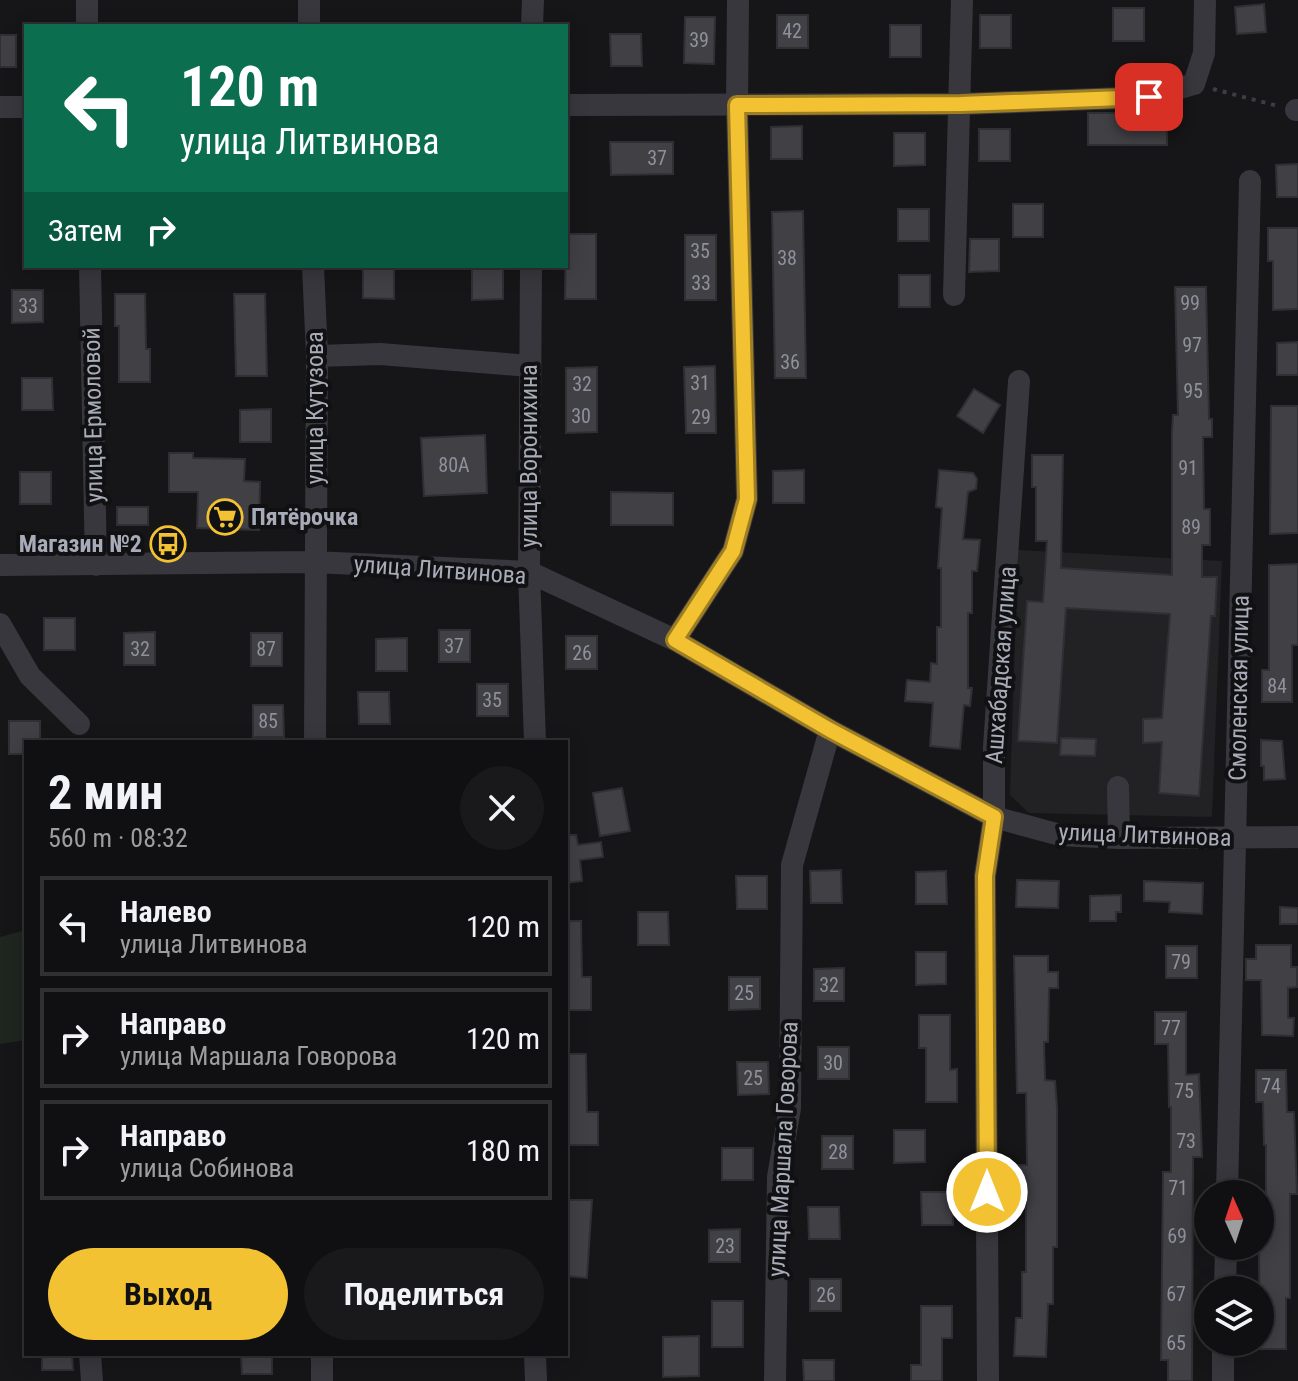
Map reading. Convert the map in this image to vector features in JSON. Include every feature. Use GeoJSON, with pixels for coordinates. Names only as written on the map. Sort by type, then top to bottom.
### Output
{"type":"FeatureCollection","features":[{"type":"Feature","properties":{"kind":"street"},"geometry":{"type":"LineString","coordinates":[[87,0],[87,24]]}},
{"type":"Feature","properties":{"kind":"street"},"geometry":{"type":"LineString","coordinates":[[309,0],[309,24]]}},
{"type":"Feature","properties":{"kind":"street"},"geometry":{"type":"LineString","coordinates":[[532,24],[533,0]]}},
{"type":"Feature","properties":{"kind":"street"},"geometry":{"type":"LineString","coordinates":[[675,640],[733,551],[747,499],[737,105],[738,0]]}},
{"type":"Feature","properties":{"kind":"street"},"geometry":{"type":"LineString","coordinates":[[954,295],[962,0]]}},
{"type":"Feature","properties":{"kind":"street"},"geometry":{"type":"LineString","coordinates":[[568,105],[961,104],[1149,97],[1194,84],[1204,53],[1205,0]]}},
{"type":"Feature","properties":{"kind":"street"},"geometry":{"type":"LineString","coordinates":[[0,107],[24,107]]}},
{"type":"Feature","properties":{"kind":"street","name":"Смоленская улица"},"geometry":{"type":"LineString","coordinates":[[1227,1180],[1250,181]]}},
{"type":"Feature","properties":{"kind":"street","name":"улица Ермоловой"},"geometry":{"type":"LineString","coordinates":[[90,268],[96,565]]}},
{"type":"Feature","properties":{"kind":"street","name":"улица Кутузова"},"geometry":{"type":"LineString","coordinates":[[313,268],[317,356],[315,740]]}},
{"type":"Feature","properties":{"kind":"street","name":"улица Воронихина"},"geometry":{"type":"LineString","coordinates":[[531,268],[529,572],[535,740]]}},
{"type":"Feature","properties":{"kind":"street"},"geometry":{"type":"LineString","coordinates":[[317,356],[380,354],[530,366]]}},
{"type":"Feature","properties":{"kind":"street","name":"Ашхабадская улица"},"geometry":{"type":"LineString","coordinates":[[988,1381],[985,876],[994,817],[994,747],[1019,381]]}},
{"type":"Feature","properties":{"kind":"street","name":"улица Литвинова"},"geometry":{"type":"LineString","coordinates":[[0,565],[314,562],[529,572],[675,640],[830,730],[994,817],[1060,835],[1119,838],[1298,837]]}},
{"type":"Feature","properties":{"kind":"street"},"geometry":{"type":"LineString","coordinates":[[0,624],[30,676],[79,724]]}},
{"type":"Feature","properties":{"kind":"street","name":"улица Маршала Говорова"},"geometry":{"type":"LineString","coordinates":[[775,1381],[778,1177],[790,1108],[792,865],[830,730]]}},
{"type":"Feature","properties":{"kind":"street"},"geometry":{"type":"LineString","coordinates":[[1118,787],[1119,838]]}},
{"type":"Feature","properties":{"kind":"street"},"geometry":{"type":"LineString","coordinates":[[90,1356],[92,1381]]}},
{"type":"Feature","properties":{"kind":"street"},"geometry":{"type":"LineString","coordinates":[[322,1356],[322,1381]]}},
{"type":"Feature","properties":{"kind":"street"},"geometry":{"type":"LineString","coordinates":[[535,1356],[536,1381]]}},
{"type":"Feature","properties":{"kind":"street"},"geometry":{"type":"LineString","coordinates":[[1223,1356],[1223,1381]]}},
{"type":"Feature","properties":{"kind":"path"},"geometry":{"type":"LineString","coordinates":[[1194,84],[1297,110]]}},
{"type":"Feature","properties":{"kind":"shaded area"},"geometry":{"type":"Polygon","coordinates":[[[1018,550],[1222,561],[1212,817],[1029,813],[1010,795],[1018,550]]]}},
{"type":"Feature","properties":{"kind":"shaded area"},"geometry":{"type":"Polygon","coordinates":[[[24,931],[24,1040],[0,1044],[0,937],[24,931]]]}},
{"type":"Feature","properties":{"kind":"building"},"geometry":{"type":"Polygon","coordinates":[[[1264,4],[1266,32],[1237,34],[1235,7],[1264,4]]]}},
{"type":"Feature","properties":{"kind":"building"},"geometry":{"type":"Polygon","coordinates":[[[1113,8],[1144,8],[1144,41],[1113,41],[1113,8]]]}},
{"type":"Feature","properties":{"kind":"building"},"geometry":{"type":"Polygon","coordinates":[[[777,15],[808,15],[808,48],[777,48],[777,15]]]}},
{"type":"Feature","properties":{"kind":"building"},"geometry":{"type":"Polygon","coordinates":[[[980,15],[1011,15],[1011,48],[980,48],[980,15]]]}},
{"type":"Feature","properties":{"kind":"building"},"geometry":{"type":"Polygon","coordinates":[[[685,17],[715,17],[714,64],[684,63],[685,17]]]}},
{"type":"Feature","properties":{"kind":"building"},"geometry":{"type":"Polygon","coordinates":[[[890,25],[921,25],[921,57],[890,57],[890,25]]]}},
{"type":"Feature","properties":{"kind":"building"},"geometry":{"type":"Polygon","coordinates":[[[610,34],[641,34],[642,66],[611,66],[610,34]]]}},
{"type":"Feature","properties":{"kind":"building"},"geometry":{"type":"Polygon","coordinates":[[[0,35],[16,35],[16,67],[0,67],[0,35]]]}},
{"type":"Feature","properties":{"kind":"building"},"geometry":{"type":"Polygon","coordinates":[[[1088,113],[1167,113],[1167,145],[1088,145],[1088,113]]]}},
{"type":"Feature","properties":{"kind":"building"},"geometry":{"type":"Polygon","coordinates":[[[802,126],[802,159],[771,159],[771,127],[802,126]]]}},
{"type":"Feature","properties":{"kind":"building"},"geometry":{"type":"Polygon","coordinates":[[[979,129],[1010,129],[1010,161],[979,161],[979,129]]]}},
{"type":"Feature","properties":{"kind":"building"},"geometry":{"type":"Polygon","coordinates":[[[894,133],[925,133],[925,165],[894,166],[894,133]]]}},
{"type":"Feature","properties":{"kind":"building"},"geometry":{"type":"Polygon","coordinates":[[[610,142],[673,142],[673,174],[611,175],[610,142]]]}},
{"type":"Feature","properties":{"kind":"building"},"geometry":{"type":"Polygon","coordinates":[[[1298,164],[1298,197],[1277,197],[1276,165],[1298,164]]]}},
{"type":"Feature","properties":{"kind":"building"},"geometry":{"type":"Polygon","coordinates":[[[1013,204],[1043,204],[1043,237],[1013,237],[1013,204]]]}},
{"type":"Feature","properties":{"kind":"building"},"geometry":{"type":"Polygon","coordinates":[[[898,209],[929,209],[929,241],[898,241],[898,209]]]}},
{"type":"Feature","properties":{"kind":"building"},"geometry":{"type":"Polygon","coordinates":[[[803,211],[806,378],[775,378],[772,212],[803,211]]]}},
{"type":"Feature","properties":{"kind":"building"},"geometry":{"type":"Polygon","coordinates":[[[1268,228],[1298,228],[1298,309],[1273,310],[1273,261],[1268,261],[1268,228]]]}},
{"type":"Feature","properties":{"kind":"building"},"geometry":{"type":"Polygon","coordinates":[[[568,234],[596,234],[596,299],[565,299],[568,234]]]}},
{"type":"Feature","properties":{"kind":"building"},"geometry":{"type":"Polygon","coordinates":[[[685,235],[716,235],[716,300],[685,300],[685,235]]]}},
{"type":"Feature","properties":{"kind":"building"},"geometry":{"type":"Polygon","coordinates":[[[970,239],[999,239],[999,271],[969,272],[970,239]]]}},
{"type":"Feature","properties":{"kind":"building"},"geometry":{"type":"Polygon","coordinates":[[[363,268],[394,268],[394,299],[363,298],[363,268]]]}},
{"type":"Feature","properties":{"kind":"building"},"geometry":{"type":"Polygon","coordinates":[[[472,268],[503,268],[503,299],[472,300],[472,268]]]}},
{"type":"Feature","properties":{"kind":"building"},"geometry":{"type":"Polygon","coordinates":[[[899,275],[930,275],[930,307],[899,307],[899,275]]]}},
{"type":"Feature","properties":{"kind":"building"},"geometry":{"type":"Polygon","coordinates":[[[1175,287],[1206,287],[1212,437],[1203,437],[1204,509],[1210,509],[1210,545],[1202,545],[1202,577],[1217,577],[1215,616],[1211,616],[1199,796],[1159,793],[1162,742],[1143,743],[1143,719],[1162,718],[1170,614],[1066,608],[1057,743],[1018,741],[1027,601],[1043,602],[1047,541],[1036,541],[1036,487],[1032,487],[1032,455],[1063,455],[1061,568],[1172,575],[1172,432],[1173,415],[1178,415],[1175,287]]]}},
{"type":"Feature","properties":{"kind":"building"},"geometry":{"type":"Polygon","coordinates":[[[12,290],[43,290],[43,322],[12,323],[12,290]]]}},
{"type":"Feature","properties":{"kind":"building"},"geometry":{"type":"Polygon","coordinates":[[[115,294],[145,294],[150,382],[119,382],[119,326],[115,326],[115,294]]]}},
{"type":"Feature","properties":{"kind":"building"},"geometry":{"type":"Polygon","coordinates":[[[234,294],[265,294],[267,376],[236,376],[234,294]]]}},
{"type":"Feature","properties":{"kind":"building"},"geometry":{"type":"Polygon","coordinates":[[[1298,342],[1298,375],[1277,375],[1277,343],[1298,342]]]}},
{"type":"Feature","properties":{"kind":"building"},"geometry":{"type":"Polygon","coordinates":[[[715,366],[716,433],[686,433],[684,367],[715,366]]]}},
{"type":"Feature","properties":{"kind":"building"},"geometry":{"type":"Polygon","coordinates":[[[597,367],[597,432],[566,433],[566,368],[597,367]]]}},
{"type":"Feature","properties":{"kind":"building"},"geometry":{"type":"Polygon","coordinates":[[[22,378],[52,378],[53,410],[22,410],[22,378]]]}},
{"type":"Feature","properties":{"kind":"building"},"geometry":{"type":"Polygon","coordinates":[[[974,389],[1000,405],[983,433],[957,416],[974,389]]]}},
{"type":"Feature","properties":{"kind":"building"},"geometry":{"type":"Polygon","coordinates":[[[1271,406],[1298,406],[1298,533],[1270,534],[1271,406]]]}},
{"type":"Feature","properties":{"kind":"building"},"geometry":{"type":"Polygon","coordinates":[[[271,409],[271,442],[240,442],[240,410],[271,409]]]}},
{"type":"Feature","properties":{"kind":"building"},"geometry":{"type":"Polygon","coordinates":[[[485,435],[487,493],[424,496],[421,438],[485,435]]]}},
{"type":"Feature","properties":{"kind":"building"},"geometry":{"type":"Polygon","coordinates":[[[169,453],[193,453],[193,458],[245,459],[244,481],[260,482],[259,530],[197,528],[198,492],[169,492],[169,453]]]}},
{"type":"Feature","properties":{"kind":"building"},"geometry":{"type":"Polygon","coordinates":[[[804,470],[804,503],[773,503],[773,471],[804,470]]]}},
{"type":"Feature","properties":{"kind":"building"},"geometry":{"type":"Polygon","coordinates":[[[939,470],[973,473],[977,479],[976,489],[968,492],[963,539],[980,540],[977,571],[972,571],[972,613],[968,613],[968,688],[972,688],[970,706],[964,705],[960,749],[930,746],[933,703],[905,701],[907,680],[930,682],[931,663],[937,664],[937,627],[941,627],[941,568],[938,568],[942,508],[936,507],[939,470]]]}},
{"type":"Feature","properties":{"kind":"building"},"geometry":{"type":"Polygon","coordinates":[[[20,472],[51,472],[51,504],[20,504],[20,472]]]}},
{"type":"Feature","properties":{"kind":"building"},"geometry":{"type":"Polygon","coordinates":[[[611,492],[673,493],[673,525],[611,525],[611,492]]]}},
{"type":"Feature","properties":{"kind":"building"},"geometry":{"type":"Polygon","coordinates":[[[117,507],[148,507],[148,525],[117,525],[117,507]]]}},
{"type":"Feature","properties":{"kind":"building"},"geometry":{"type":"Polygon","coordinates":[[[1298,564],[1298,645],[1292,645],[1292,702],[1262,702],[1262,670],[1269,670],[1269,565],[1298,564]]]}},
{"type":"Feature","properties":{"kind":"building"},"geometry":{"type":"Polygon","coordinates":[[[44,618],[75,618],[75,650],[44,650],[44,618]]]}},
{"type":"Feature","properties":{"kind":"building"},"geometry":{"type":"Polygon","coordinates":[[[439,630],[470,630],[470,662],[439,662],[439,630]]]}},
{"type":"Feature","properties":{"kind":"building"},"geometry":{"type":"Polygon","coordinates":[[[155,632],[155,665],[124,665],[124,633],[155,632]]]}},
{"type":"Feature","properties":{"kind":"building"},"geometry":{"type":"Polygon","coordinates":[[[251,633],[282,633],[282,666],[251,666],[251,633]]]}},
{"type":"Feature","properties":{"kind":"building"},"geometry":{"type":"Polygon","coordinates":[[[566,636],[597,636],[597,669],[566,669],[566,636]]]}},
{"type":"Feature","properties":{"kind":"building"},"geometry":{"type":"Polygon","coordinates":[[[407,638],[407,671],[376,671],[376,639],[407,638]]]}},
{"type":"Feature","properties":{"kind":"building"},"geometry":{"type":"Polygon","coordinates":[[[477,684],[508,684],[508,716],[477,716],[477,684]]]}},
{"type":"Feature","properties":{"kind":"building"},"geometry":{"type":"Polygon","coordinates":[[[358,692],[389,692],[390,724],[359,724],[358,692]]]}},
{"type":"Feature","properties":{"kind":"building"},"geometry":{"type":"Polygon","coordinates":[[[253,705],[283,705],[284,737],[253,737],[253,705]]]}},
{"type":"Feature","properties":{"kind":"building"},"geometry":{"type":"Polygon","coordinates":[[[9,721],[40,721],[40,740],[24,740],[24,754],[9,754],[9,721]]]}},
{"type":"Feature","properties":{"kind":"building"},"geometry":{"type":"Polygon","coordinates":[[[1061,738],[1096,739],[1095,756],[1060,755],[1061,738]]]}},
{"type":"Feature","properties":{"kind":"building"},"geometry":{"type":"Polygon","coordinates":[[[1261,740],[1282,741],[1285,779],[1264,780],[1261,740]]]}},
{"type":"Feature","properties":{"kind":"building"},"geometry":{"type":"Polygon","coordinates":[[[622,788],[630,831],[600,836],[593,793],[622,788]]]}},
{"type":"Feature","properties":{"kind":"building"},"geometry":{"type":"Polygon","coordinates":[[[568,835],[576,835],[578,845],[601,842],[603,857],[580,860],[582,881],[568,883],[568,835]]]}},
{"type":"Feature","properties":{"kind":"building"},"geometry":{"type":"Polygon","coordinates":[[[841,870],[842,903],[811,903],[810,871],[841,870]]]}},
{"type":"Feature","properties":{"kind":"building"},"geometry":{"type":"Polygon","coordinates":[[[946,871],[947,904],[916,904],[916,872],[946,871]]]}},
{"type":"Feature","properties":{"kind":"building"},"geometry":{"type":"Polygon","coordinates":[[[736,876],[767,876],[767,909],[737,909],[736,876]]]}},
{"type":"Feature","properties":{"kind":"building"},"geometry":{"type":"Polygon","coordinates":[[[1017,880],[1059,881],[1058,908],[1016,907],[1017,880]]]}},
{"type":"Feature","properties":{"kind":"building"},"geometry":{"type":"Polygon","coordinates":[[[1144,881],[1203,883],[1202,914],[1169,912],[1170,902],[1144,901],[1144,881]]]}},
{"type":"Feature","properties":{"kind":"building"},"geometry":{"type":"Polygon","coordinates":[[[1121,895],[1121,912],[1116,912],[1116,921],[1090,921],[1090,896],[1121,895]]]}},
{"type":"Feature","properties":{"kind":"building"},"geometry":{"type":"Polygon","coordinates":[[[1280,907],[1298,908],[1298,924],[1280,924],[1280,907]]]}},
{"type":"Feature","properties":{"kind":"building"},"geometry":{"type":"Polygon","coordinates":[[[638,912],[668,912],[669,945],[638,945],[638,912]]]}},
{"type":"Feature","properties":{"kind":"building"},"geometry":{"type":"Polygon","coordinates":[[[568,921],[581,921],[582,977],[591,977],[591,1010],[568,1010],[568,921]]]}},
{"type":"Feature","properties":{"kind":"building"},"geometry":{"type":"Polygon","coordinates":[[[1256,945],[1291,945],[1291,967],[1297,967],[1297,987],[1288,988],[1288,1018],[1294,1018],[1293,1036],[1262,1035],[1261,980],[1246,980],[1246,959],[1256,959],[1256,945]]]}},
{"type":"Feature","properties":{"kind":"building"},"geometry":{"type":"Polygon","coordinates":[[[1166,946],[1197,946],[1197,978],[1166,978],[1166,946]]]}},
{"type":"Feature","properties":{"kind":"building"},"geometry":{"type":"Polygon","coordinates":[[[916,952],[946,952],[946,984],[916,985],[916,952]]]}},
{"type":"Feature","properties":{"kind":"building"},"geometry":{"type":"Polygon","coordinates":[[[1014,956],[1048,956],[1048,972],[1058,972],[1058,988],[1049,988],[1048,1042],[1044,1042],[1045,1080],[1055,1081],[1057,1108],[1057,1247],[1053,1247],[1053,1304],[1048,1304],[1046,1357],[1014,1356],[1016,1318],[1022,1318],[1022,1272],[1026,1272],[1026,1194],[1018,1194],[1017,1165],[1027,1165],[1026,1093],[1017,1093],[1014,956]]]}},
{"type":"Feature","properties":{"kind":"building"},"geometry":{"type":"Polygon","coordinates":[[[844,968],[844,1001],[814,1001],[814,969],[844,968]]]}},
{"type":"Feature","properties":{"kind":"building"},"geometry":{"type":"Polygon","coordinates":[[[729,977],[760,977],[760,1009],[729,1010],[729,977]]]}},
{"type":"Feature","properties":{"kind":"building"},"geometry":{"type":"Polygon","coordinates":[[[1155,1012],[1186,1012],[1186,1075],[1199,1074],[1202,1157],[1193,1157],[1192,1381],[1168,1381],[1168,1360],[1161,1360],[1163,1172],[1171,1172],[1171,1107],[1168,1044],[1155,1044],[1155,1012]]]}},
{"type":"Feature","properties":{"kind":"building"},"geometry":{"type":"Polygon","coordinates":[[[919,1015],[950,1015],[950,1070],[957,1069],[957,1102],[926,1102],[926,1048],[919,1048],[919,1015]]]}},
{"type":"Feature","properties":{"kind":"building"},"geometry":{"type":"Polygon","coordinates":[[[818,1047],[849,1047],[849,1079],[818,1079],[818,1047]]]}},
{"type":"Feature","properties":{"kind":"building"},"geometry":{"type":"Polygon","coordinates":[[[568,1054],[586,1054],[587,1112],[598,1112],[598,1145],[568,1145],[568,1054]]]}},
{"type":"Feature","properties":{"kind":"building"},"geometry":{"type":"Polygon","coordinates":[[[737,1062],[768,1062],[769,1094],[738,1095],[737,1062]]]}},
{"type":"Feature","properties":{"kind":"building"},"geometry":{"type":"Polygon","coordinates":[[[1256,1070],[1286,1070],[1287,1112],[1294,1112],[1297,1194],[1290,1194],[1290,1298],[1286,1298],[1286,1349],[1274,1349],[1274,1276],[1259,1276],[1259,1260],[1274,1260],[1274,1180],[1266,1180],[1263,1102],[1256,1102],[1256,1070]]]}},
{"type":"Feature","properties":{"kind":"building"},"geometry":{"type":"Polygon","coordinates":[[[894,1130],[925,1130],[925,1162],[894,1163],[894,1130]]]}},
{"type":"Feature","properties":{"kind":"building"},"geometry":{"type":"Polygon","coordinates":[[[822,1136],[853,1136],[853,1169],[822,1169],[822,1136]]]}},
{"type":"Feature","properties":{"kind":"building"},"geometry":{"type":"Polygon","coordinates":[[[722,1148],[753,1148],[753,1180],[722,1180],[722,1148]]]}},
{"type":"Feature","properties":{"kind":"building"},"geometry":{"type":"Polygon","coordinates":[[[921,1192],[952,1192],[953,1225],[922,1225],[921,1192]]]}},
{"type":"Feature","properties":{"kind":"building"},"geometry":{"type":"Polygon","coordinates":[[[568,1200],[592,1200],[587,1278],[568,1276],[568,1200]]]}},
{"type":"Feature","properties":{"kind":"building"},"geometry":{"type":"Polygon","coordinates":[[[808,1207],[839,1207],[840,1239],[809,1239],[808,1207]]]}},
{"type":"Feature","properties":{"kind":"building"},"geometry":{"type":"Polygon","coordinates":[[[740,1229],[740,1262],[709,1262],[709,1230],[740,1229]]]}},
{"type":"Feature","properties":{"kind":"building"},"geometry":{"type":"Polygon","coordinates":[[[810,1279],[841,1279],[841,1311],[810,1311],[810,1279]]]}},
{"type":"Feature","properties":{"kind":"building"},"geometry":{"type":"Polygon","coordinates":[[[712,1301],[743,1301],[743,1347],[712,1347],[712,1301]]]}},
{"type":"Feature","properties":{"kind":"building"},"geometry":{"type":"Polygon","coordinates":[[[921,1306],[952,1306],[952,1338],[942,1338],[942,1381],[911,1381],[911,1365],[921,1365],[921,1306]]]}},
{"type":"Feature","properties":{"kind":"building"},"geometry":{"type":"Polygon","coordinates":[[[699,1336],[699,1376],[663,1377],[663,1337],[699,1336]]]}},
{"type":"Feature","properties":{"kind":"building"},"geometry":{"type":"Polygon","coordinates":[[[42,1356],[72,1356],[73,1370],[42,1370],[42,1356]]]}},
{"type":"Feature","properties":{"kind":"building"},"geometry":{"type":"Polygon","coordinates":[[[241,1356],[272,1356],[272,1374],[242,1374],[241,1356]]]}},
{"type":"Feature","properties":{"kind":"building"},"geometry":{"type":"Polygon","coordinates":[[[803,1360],[834,1360],[834,1381],[804,1381],[803,1360]]]}},
{"type":"Feature","properties":{"kind":"place","name":"Пятёрочка"},"geometry":{"type":"Point","coordinates":[225,517]}},
{"type":"Feature","properties":{"kind":"place","name":"Магазин №2"},"geometry":{"type":"Point","coordinates":[168,544]}},
{"type":"Feature","properties":{"kind":"route"},"geometry":{"type":"LineString","coordinates":[[987,1192],[985,876],[994,817],[830,730],[675,640],[733,551],[747,499],[737,105],[961,104],[1149,97]]}}]}
